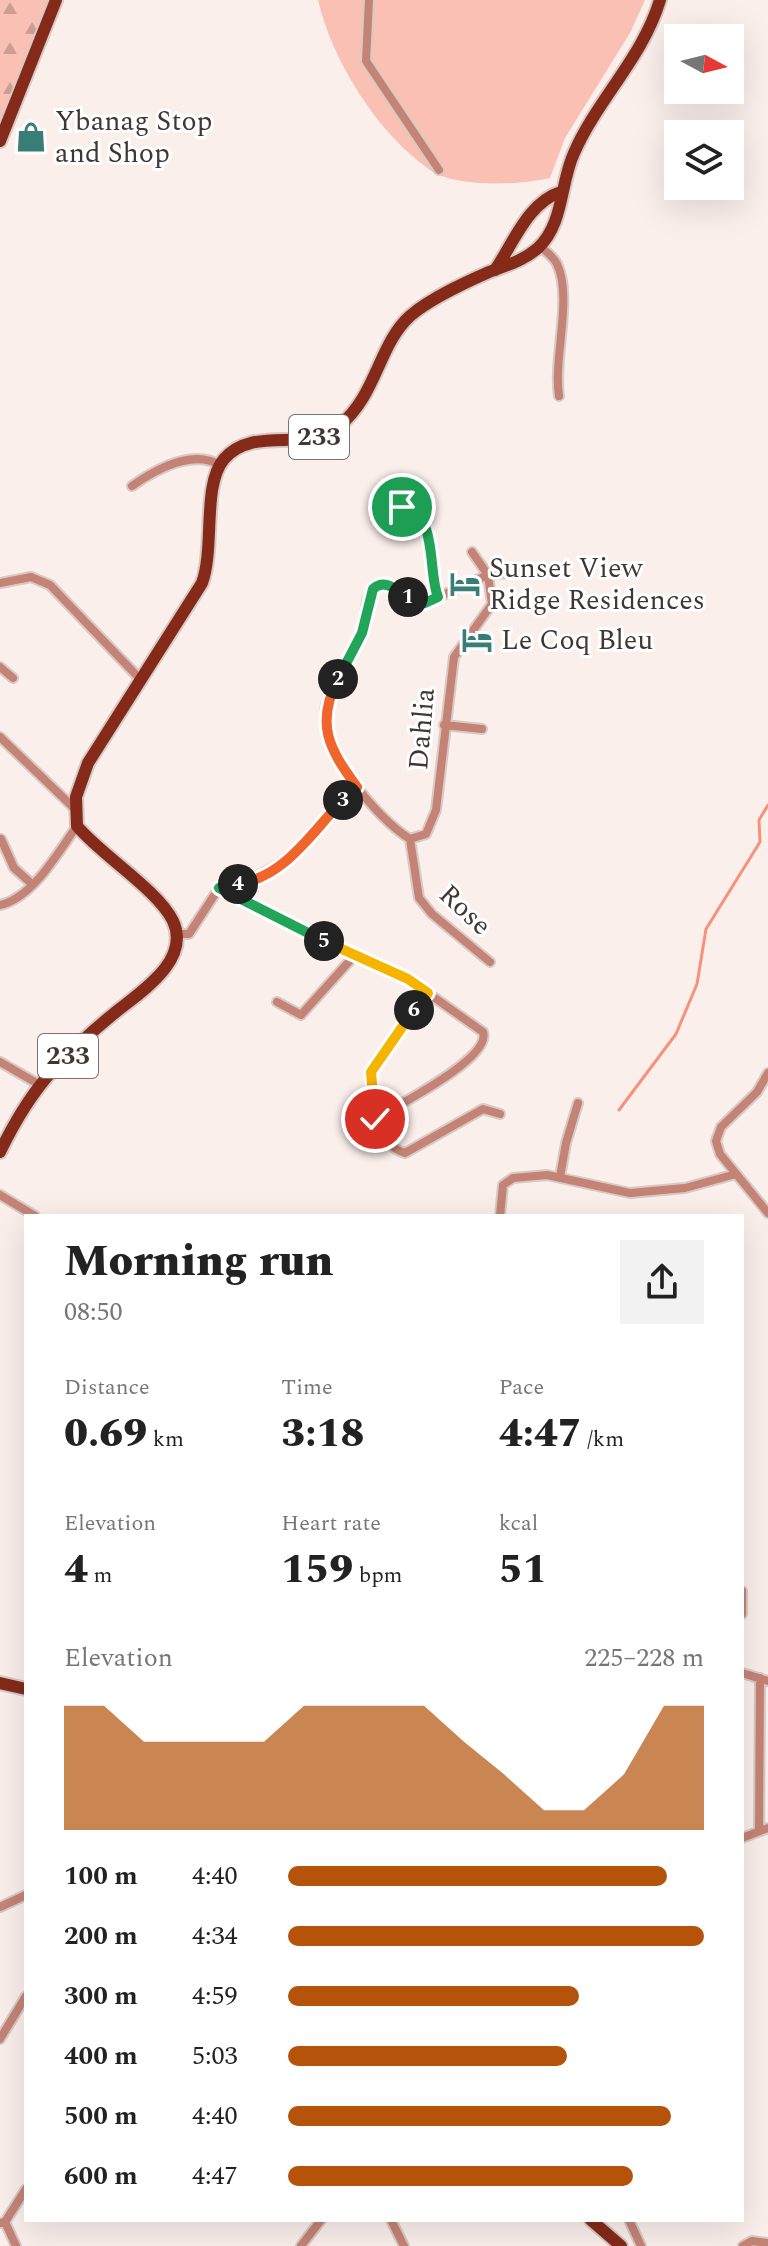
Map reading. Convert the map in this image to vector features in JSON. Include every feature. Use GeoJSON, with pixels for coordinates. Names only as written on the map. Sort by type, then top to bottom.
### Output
{"type":"FeatureCollection","features":[{"type":"Feature","properties":{"kind":"main road"},"geometry":{"type":"LineString","coordinates":[[0,141],[56,0]]}},
{"type":"Feature","properties":{"kind":"main road"},"geometry":{"type":"LineString","coordinates":[[540,246],[555,220],[561,192],[582,136],[638,48],[660,0]]}},
{"type":"Feature","properties":{"kind":"main road","name":"233"},"geometry":{"type":"LineString","coordinates":[[495,270],[526,220],[552,195],[561,192]]}},
{"type":"Feature","properties":{"kind":"main road","name":"233"},"geometry":{"type":"LineString","coordinates":[[220,465],[244,445],[305,440],[337,428],[370,388],[394,338],[411,316],[495,270],[524,259],[540,246]]}},
{"type":"Feature","properties":{"kind":"main road"},"geometry":{"type":"LineString","coordinates":[[177,934],[174,922],[158,903],[77,826],[75,809],[88,763],[202,583],[208,567],[212,492],[220,465]]}},
{"type":"Feature","properties":{"kind":"main road","name":"233"},"geometry":{"type":"LineString","coordinates":[[0,1152],[40,1085],[93,1032],[156,978],[172,956],[177,934]]}},
{"type":"Feature","properties":{"kind":"main road"},"geometry":{"type":"LineString","coordinates":[[0,1683],[24,1689]]}},
{"type":"Feature","properties":{"kind":"main road"},"geometry":{"type":"LineString","coordinates":[[593,2222],[621,2246]]}},
{"type":"Feature","properties":{"kind":"street"},"geometry":{"type":"LineString","coordinates":[[369,0],[366,61],[439,170]]}},
{"type":"Feature","properties":{"kind":"street"},"geometry":{"type":"LineString","coordinates":[[540,246],[558,265],[561,279],[562,338],[556,376],[559,396]]}},
{"type":"Feature","properties":{"kind":"street"},"geometry":{"type":"LineString","coordinates":[[132,486],[155,472],[197,458],[220,465]]}},
{"type":"Feature","properties":{"kind":"street"},"geometry":{"type":"LineString","coordinates":[[386,527],[402,507],[421,518],[428,535],[431,577],[438,597]]}},
{"type":"Feature","properties":{"kind":"street"},"geometry":{"type":"LineString","coordinates":[[472,552],[488,575]]}},
{"type":"Feature","properties":{"kind":"street"},"geometry":{"type":"LineString","coordinates":[[410,839],[357,787],[332,748],[325,708],[362,633],[373,589],[390,585],[425,603],[488,575],[526,571]]}},
{"type":"Feature","properties":{"kind":"street","name":"Dahlia"},"geometry":{"type":"LineString","coordinates":[[410,839],[422,838],[432,823],[454,657],[492,604],[488,575]]}},
{"type":"Feature","properties":{"kind":"street"},"geometry":{"type":"LineString","coordinates":[[0,583],[31,577],[50,585],[141,680]]}},
{"type":"Feature","properties":{"kind":"street"},"geometry":{"type":"LineString","coordinates":[[0,667],[13,678]]}},
{"type":"Feature","properties":{"kind":"street"},"geometry":{"type":"LineString","coordinates":[[444,725],[482,729]]}},
{"type":"Feature","properties":{"kind":"street"},"geometry":{"type":"LineString","coordinates":[[0,737],[75,809]]}},
{"type":"Feature","properties":{"kind":"street"},"geometry":{"type":"LineString","coordinates":[[177,934],[189,934],[195,929],[219,888],[250,882],[284,864],[357,787]]}},
{"type":"Feature","properties":{"kind":"street"},"geometry":{"type":"LineString","coordinates":[[0,905],[16,899],[32,884],[77,826]]}},
{"type":"Feature","properties":{"kind":"street"},"geometry":{"type":"LineString","coordinates":[[1,839],[14,868],[32,884]]}},
{"type":"Feature","properties":{"kind":"street","name":"Rose"},"geometry":{"type":"LineString","coordinates":[[410,839],[419,898],[432,914],[490,962]]}},
{"type":"Feature","properties":{"kind":"street"},"geometry":{"type":"LineString","coordinates":[[219,888],[354,956],[408,979],[483,1032],[484,1045],[471,1061],[375,1119]]}},
{"type":"Feature","properties":{"kind":"street"},"geometry":{"type":"LineString","coordinates":[[277,1002],[301,1015],[354,956]]}},
{"type":"Feature","properties":{"kind":"street"},"geometry":{"type":"LineString","coordinates":[[428,993],[373,1066],[370,1082],[375,1119],[401,1153],[483,1109],[500,1114]]}},
{"type":"Feature","properties":{"kind":"street"},"geometry":{"type":"LineString","coordinates":[[0,1062],[40,1085]]}},
{"type":"Feature","properties":{"kind":"street"},"geometry":{"type":"LineString","coordinates":[[757,1092],[768,1073]]}},
{"type":"Feature","properties":{"kind":"street"},"geometry":{"type":"LineString","coordinates":[[768,1084],[717,1133],[720,1154],[768,1213]]}},
{"type":"Feature","properties":{"kind":"street"},"geometry":{"type":"LineString","coordinates":[[560,1177],[578,1103]]}},
{"type":"Feature","properties":{"kind":"street"},"geometry":{"type":"LineString","coordinates":[[500,1214],[502,1192],[508,1179],[560,1177],[630,1193],[685,1188],[736,1174]]}},
{"type":"Feature","properties":{"kind":"street"},"geometry":{"type":"LineString","coordinates":[[0,1195],[32,1214]]}},
{"type":"Feature","properties":{"kind":"street"},"geometry":{"type":"LineString","coordinates":[[744,1674],[764,1679],[764,1829],[744,1837]]}},
{"type":"Feature","properties":{"kind":"street"},"geometry":{"type":"LineString","coordinates":[[0,1907],[24,1896]]}},
{"type":"Feature","properties":{"kind":"street"},"geometry":{"type":"LineString","coordinates":[[0,2039],[24,1999]]}},
{"type":"Feature","properties":{"kind":"street"},"geometry":{"type":"LineString","coordinates":[[16,2246],[3,2223],[24,2192]]}},
{"type":"Feature","properties":{"kind":"street"},"geometry":{"type":"LineString","coordinates":[[301,2246],[319,2222]]}},
{"type":"Feature","properties":{"kind":"street"},"geometry":{"type":"LineString","coordinates":[[392,2222],[404,2246]]}},
{"type":"Feature","properties":{"kind":"street"},"geometry":{"type":"LineString","coordinates":[[630,2222],[641,2246]]}},
{"type":"Feature","properties":{"kind":"street"},"geometry":{"type":"LineString","coordinates":[[743,2246],[752,2241],[768,2243]]}},
{"type":"Feature","properties":{"kind":"green space"},"geometry":{"type":"Polygon","coordinates":[[[0,0],[51,0],[0,134],[0,0]]]}},
{"type":"Feature","properties":{"kind":"green space"},"geometry":{"type":"Polygon","coordinates":[[[318,0],[645,0],[630,33],[565,138],[550,178],[488,183],[441,176],[411,155],[393,137],[375,116],[346,71],[318,0]]]}},
{"type":"Feature","properties":{"kind":"waterway"},"geometry":{"type":"LineString","coordinates":[[619,1110],[676,1034],[697,984],[706,929],[760,842],[759,820],[768,805]]}},
{"type":"Feature","properties":{"kind":"place","name":"Ybanag Stop and Shop"},"geometry":{"type":"Point","coordinates":[31,137]}},
{"type":"Feature","properties":{"kind":"place","name":"Sunset View Ridge Residences"},"geometry":{"type":"Point","coordinates":[465,584]}},
{"type":"Feature","properties":{"kind":"place","name":"Le Coq Bleu"},"geometry":{"type":"Point","coordinates":[477,640]}},
{"type":"Feature","properties":{"kind":"route"},"geometry":{"type":"LineString","coordinates":[[375,1119],[370,1082],[373,1066],[428,993],[408,979],[354,956],[219,888],[250,882],[284,864],[357,787],[332,748],[325,708],[362,633],[369,595],[377,586],[385,584],[418,602],[425,603],[438,597],[431,577],[428,535],[424,524],[418,514],[402,507]]}}]}
